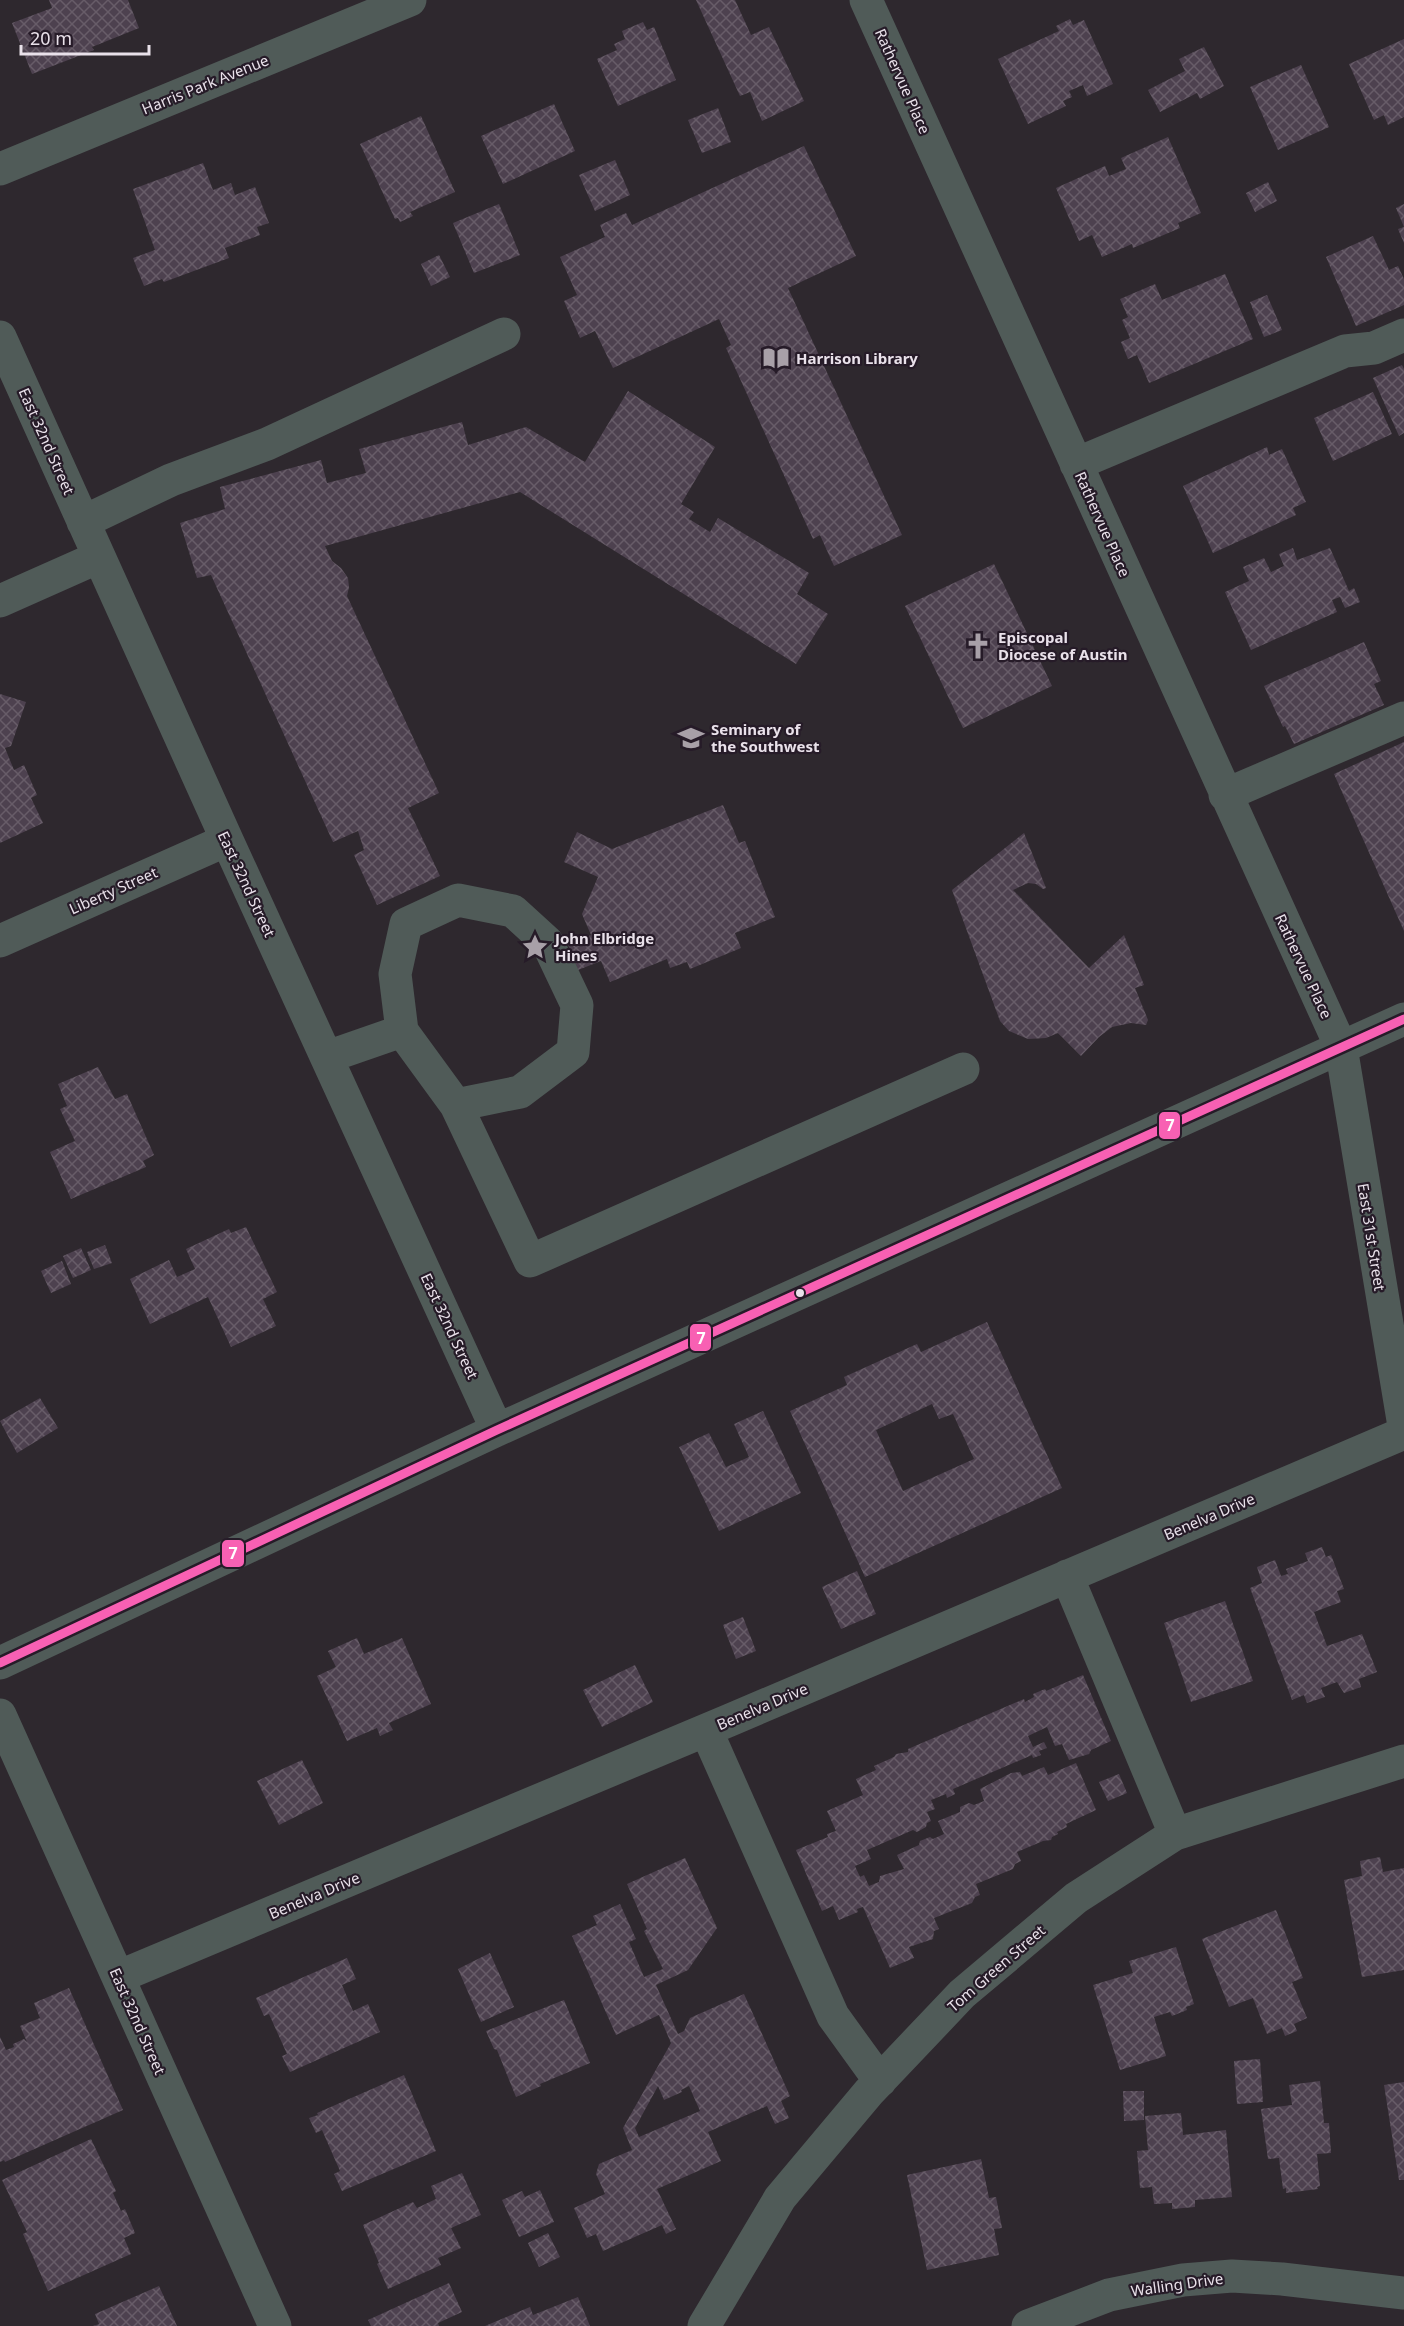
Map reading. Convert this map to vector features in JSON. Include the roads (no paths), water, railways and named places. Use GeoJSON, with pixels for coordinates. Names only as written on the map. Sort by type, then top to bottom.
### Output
{"type":"FeatureCollection","features":[{"type":"Feature","properties":{"kind":"street","name":"Harris Park Avenue"},"geometry":{"type":"LineString","coordinates":[[0,169],[410,0]]}},
{"type":"Feature","properties":{"kind":"street","name":"Rathervue Place"},"geometry":{"type":"LineString","coordinates":[[866,0],[1341,1047]]}},
{"type":"Feature","properties":{"kind":"street"},"geometry":{"type":"LineString","coordinates":[[83,522],[171,480],[267,444],[504,334]]}},
{"type":"Feature","properties":{"kind":"street"},"geometry":{"type":"LineString","coordinates":[[1076,464],[1345,351],[1374,348],[1404,335]]}},
{"type":"Feature","properties":{"kind":"street","name":"East 32nd Street"},"geometry":{"type":"LineString","coordinates":[[0,338],[497,1430]]}},
{"type":"Feature","properties":{"kind":"street"},"geometry":{"type":"LineString","coordinates":[[0,601],[99,557]]}},
{"type":"Feature","properties":{"kind":"street"},"geometry":{"type":"LineString","coordinates":[[1225,795],[1404,718]]}},
{"type":"Feature","properties":{"kind":"street","name":"Liberty Street"},"geometry":{"type":"LineString","coordinates":[[0,941],[227,840]]}},
{"type":"Feature","properties":{"kind":"street"},"geometry":{"type":"LineString","coordinates":[[456,1104],[520,1092],[573,1052],[577,1005],[547,942],[513,911],[458,900],[406,924],[395,974],[402,1031],[456,1104],[530,1261],[963,1069]]}},
{"type":"Feature","properties":{"kind":"street"},"geometry":{"type":"LineString","coordinates":[[0,1663],[497,1430],[1404,1019]]}},
{"type":"Feature","properties":{"kind":"street"},"geometry":{"type":"LineString","coordinates":[[327,1057],[402,1031]]}},
{"type":"Feature","properties":{"kind":"street","name":"East 31st Street"},"geometry":{"type":"LineString","coordinates":[[1341,1047],[1404,1426]]}},
{"type":"Feature","properties":{"kind":"street","name":"Benelva Drive"},"geometry":{"type":"LineString","coordinates":[[118,1977],[1404,1433]]}},
{"type":"Feature","properties":{"kind":"street"},"geometry":{"type":"LineString","coordinates":[[1067,1576],[1175,1834]]}},
{"type":"Feature","properties":{"kind":"street","name":"East 32nd Street"},"geometry":{"type":"LineString","coordinates":[[0,1715],[275,2326]]}},
{"type":"Feature","properties":{"kind":"street"},"geometry":{"type":"LineString","coordinates":[[706,1730],[833,2016],[880,2081]]}},
{"type":"Feature","properties":{"kind":"street","name":"Tom Green Street"},"geometry":{"type":"LineString","coordinates":[[704,2326],[780,2198],[880,2081],[971,1986],[1076,1898],[1175,1834],[1404,1761]]}},
{"type":"Feature","properties":{"kind":"street","name":"Walling Drive"},"geometry":{"type":"LineString","coordinates":[[1041,2323],[1109,2295],[1183,2280],[1232,2276],[1282,2279],[1404,2293]]}},
{"type":"Feature","properties":{"kind":"place","name":"Harrison Library"},"geometry":{"type":"Point","coordinates":[776,358]}},
{"type":"Feature","properties":{"kind":"place","name":"Episcopal Diocese of Austin"},"geometry":{"type":"Point","coordinates":[978,646]}},
{"type":"Feature","properties":{"kind":"place","name":"Seminary of the Southwest"},"geometry":{"type":"Point","coordinates":[691,738]}},
{"type":"Feature","properties":{"kind":"place","name":"John Elbridge Hines"},"geometry":{"type":"Point","coordinates":[535,947]}}]}
